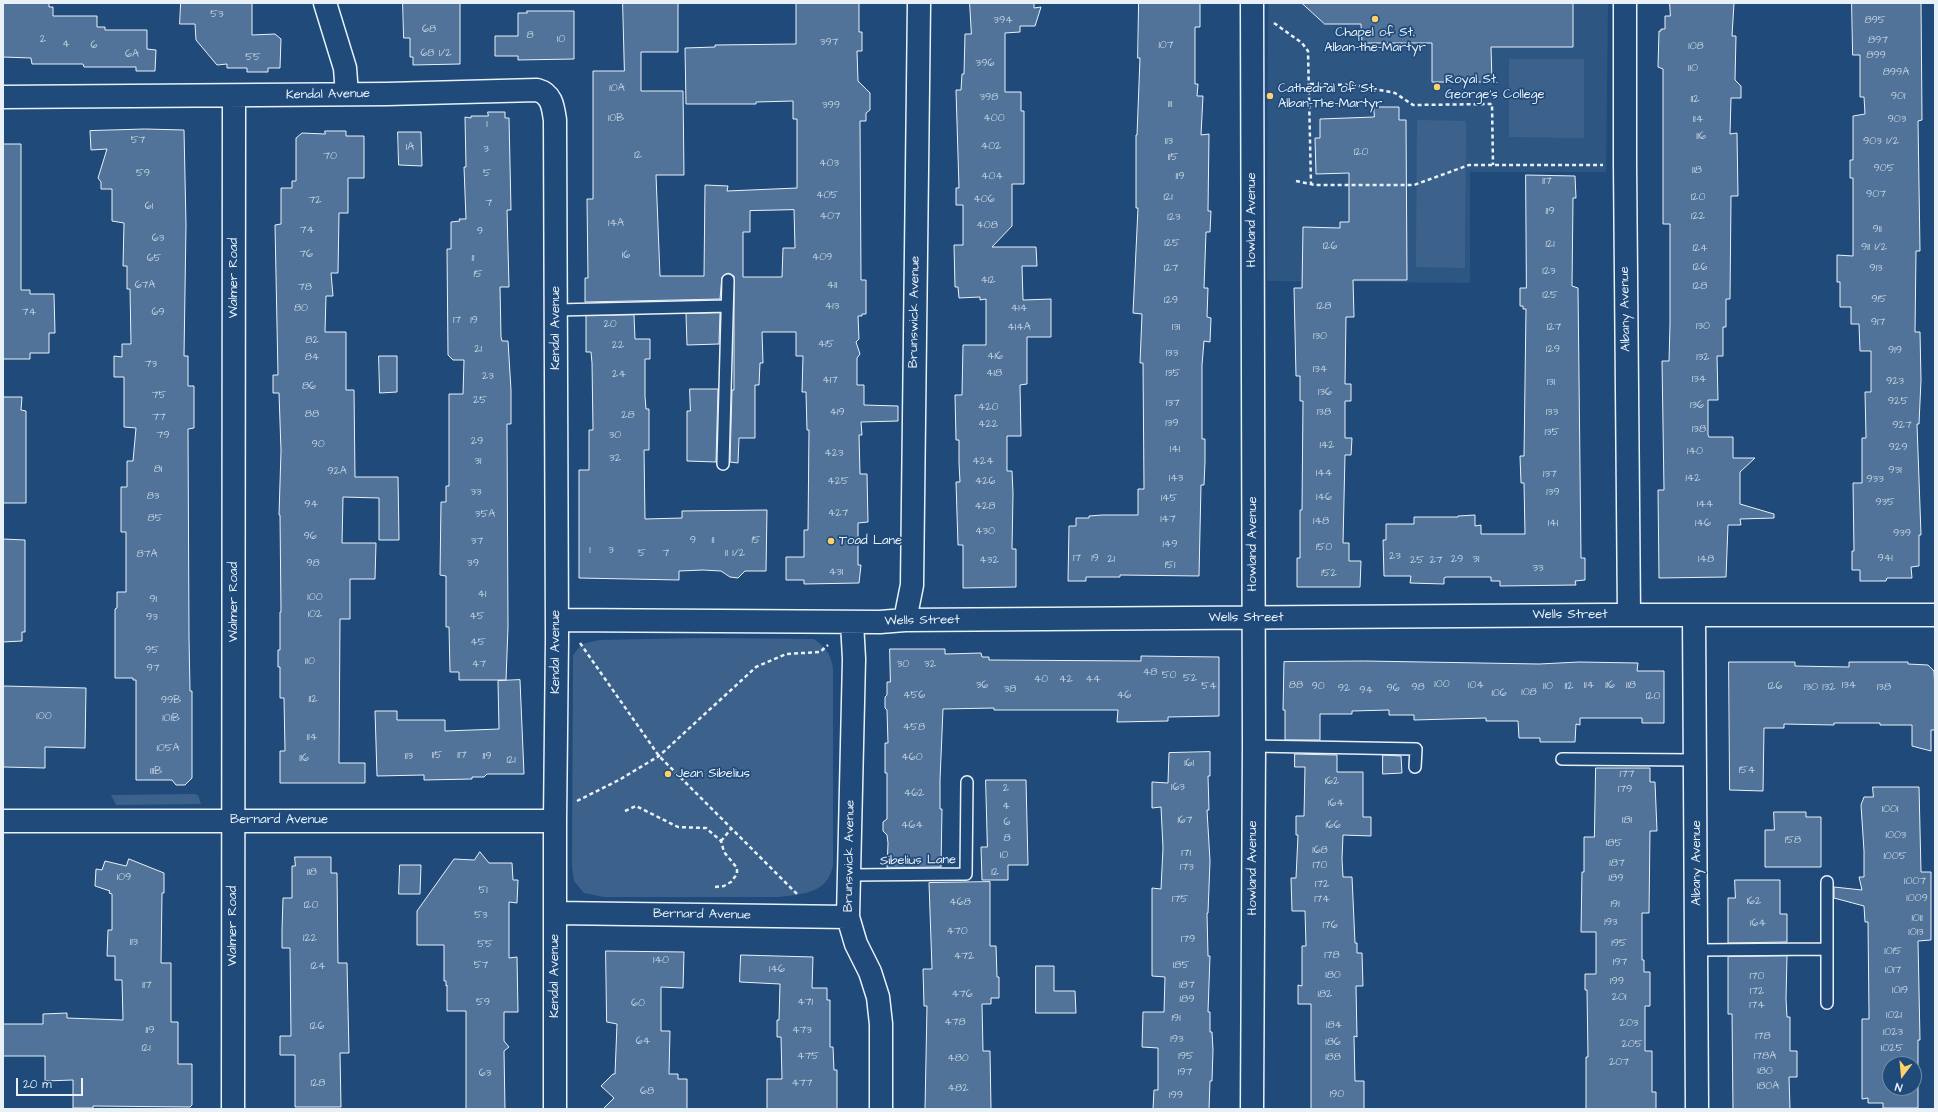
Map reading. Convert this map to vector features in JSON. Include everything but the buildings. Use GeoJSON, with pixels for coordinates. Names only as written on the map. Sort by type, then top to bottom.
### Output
{"type":"FeatureCollection","features":[{"type":"Feature","properties":{"kind":"street"},"geometry":{"type":"LineString","coordinates":[[325,3],[345,68],[347,94]]}},
{"type":"Feature","properties":{"kind":"street","name":"Brunswick Avenue"},"geometry":{"type":"LineString","coordinates":[[905,620],[912,585],[919,3]]}},
{"type":"Feature","properties":{"kind":"street","name":"Howland Avenue"},"geometry":{"type":"LineString","coordinates":[[1252,3],[1254,746],[1252,1109]]}},
{"type":"Feature","properties":{"kind":"street","name":"Albany Avenue"},"geometry":{"type":"LineString","coordinates":[[1625,3],[1628,615]]}},
{"type":"Feature","properties":{"kind":"street","name":"Kendal Avenue"},"geometry":{"type":"LineString","coordinates":[[3,97],[234,96],[537,90],[544,92],[548,96],[553,106],[555,120],[557,310],[555,1109]]}},
{"type":"Feature","properties":{"kind":"street","name":"Walmer Road"},"geometry":{"type":"LineString","coordinates":[[233,1109],[234,96]]}},
{"type":"Feature","properties":{"kind":"street","name":"Wells Street"},"geometry":{"type":"LineString","coordinates":[[557,620],[852,622],[905,620],[1628,615],[1935,615]]}},
{"type":"Feature","properties":{"kind":"street","name":"Albany Avenue"},"geometry":{"type":"LineString","coordinates":[[1694,616],[1697,1109]]}},
{"type":"Feature","properties":{"kind":"street","name":"Brunswick Avenue"},"geometry":{"type":"LineString","coordinates":[[852,622],[854,659],[848,917],[856,944],[870,972],[878,997],[881,1024],[881,1109]]}},
{"type":"Feature","properties":{"kind":"street","name":"Bernard Avenue"},"geometry":{"type":"LineString","coordinates":[[3,821],[555,821]]}},
{"type":"Feature","properties":{"kind":"street","name":"Bernard Avenue"},"geometry":{"type":"LineString","coordinates":[[556,913],[848,917]]}},
{"type":"Feature","properties":{"kind":"lane"},"geometry":{"type":"LineString","coordinates":[[723,464],[728,280]]}},
{"type":"Feature","properties":{"kind":"lane"},"geometry":{"type":"LineString","coordinates":[[557,310],[728,306]]}},
{"type":"Feature","properties":{"kind":"lane"},"geometry":{"type":"LineString","coordinates":[[1254,746],[1416,749],[1415,767]]}},
{"type":"Feature","properties":{"kind":"lane"},"geometry":{"type":"LineString","coordinates":[[1562,759],[1696,760]]}},
{"type":"Feature","properties":{"kind":"lane","name":"Sibelius Lane"},"geometry":{"type":"LineString","coordinates":[[850,876],[966,874],[967,782]]}},
{"type":"Feature","properties":{"kind":"lane"},"geometry":{"type":"LineString","coordinates":[[1827,882],[1827,1004]]}},
{"type":"Feature","properties":{"kind":"lane"},"geometry":{"type":"LineString","coordinates":[[1697,950],[1828,949]]}},
{"type":"Feature","properties":{"kind":"path"},"geometry":{"type":"LineString","coordinates":[[1271,21],[1302,43],[1308,50],[1310,84],[1310,184]]}},
{"type":"Feature","properties":{"kind":"path"},"geometry":{"type":"LineString","coordinates":[[1310,84],[1354,84],[1395,93],[1413,105],[1492,104],[1493,165]]}},
{"type":"Feature","properties":{"kind":"path"},"geometry":{"type":"LineString","coordinates":[[1296,181],[1310,184],[1414,185],[1469,165],[1625,164]]}},
{"type":"Feature","properties":{"kind":"path"},"geometry":{"type":"LineString","coordinates":[[578,640],[659,756],[731,829],[794,889],[801,898]]}},
{"type":"Feature","properties":{"kind":"path"},"geometry":{"type":"LineString","coordinates":[[576,801],[619,780],[659,756],[756,667],[786,654],[820,652],[829,644]]}},
{"type":"Feature","properties":{"kind":"path"},"geometry":{"type":"LineString","coordinates":[[625,811],[636,806],[678,827],[706,828],[721,841],[724,852],[737,868],[737,874],[731,882],[724,886],[714,887]]}},
{"type":"Feature","properties":{"kind":"path"},"geometry":{"type":"LineString","coordinates":[[721,841],[731,829]]}},
{"type":"Feature","properties":{"kind":"shaded area","name":"Royal St. George's College"},"geometry":{"type":"Polygon","coordinates":[[[1268,3],[1608,3],[1606,172],[1470,172],[1470,283],[1267,281],[1268,3]]]}},
{"type":"Feature","properties":{"kind":"shaded area"},"geometry":{"type":"Polygon","coordinates":[[[1509,59],[1584,59],[1584,138],[1509,137],[1509,59]]]}},
{"type":"Feature","properties":{"kind":"shaded area"},"geometry":{"type":"Polygon","coordinates":[[[1417,120],[1466,121],[1465,268],[1416,267],[1417,120]]]}},
{"type":"Feature","properties":{"kind":"shaded area"},"geometry":{"type":"Polygon","coordinates":[[[704,638],[814,639],[825,648],[829,655],[833,669],[833,865],[830,875],[826,882],[813,891],[778,897],[604,897],[584,893],[574,881],[572,866],[573,655],[582,644],[599,640],[704,638]]]}},
{"type":"Feature","properties":{"kind":"shaded area"},"geometry":{"type":"Polygon","coordinates":[[[111,795],[198,795],[201,804],[116,805],[111,795]]]}},
{"type":"Feature","properties":{"kind":"place","name":"Chapel of St. Alban-the-Martyr"},"geometry":{"type":"Point","coordinates":[1375,19]}},
{"type":"Feature","properties":{"kind":"place","name":"Royal St. George's College"},"geometry":{"type":"Point","coordinates":[1437,87]}},
{"type":"Feature","properties":{"kind":"place","name":"Cathedral of St. Alban-The-Martyr"},"geometry":{"type":"Point","coordinates":[1270,96]}},
{"type":"Feature","properties":{"kind":"place","name":"Toad Lane"},"geometry":{"type":"Point","coordinates":[831,541]}},
{"type":"Feature","properties":{"kind":"place","name":"Jean Sibelius"},"geometry":{"type":"Point","coordinates":[668,774]}}]}
